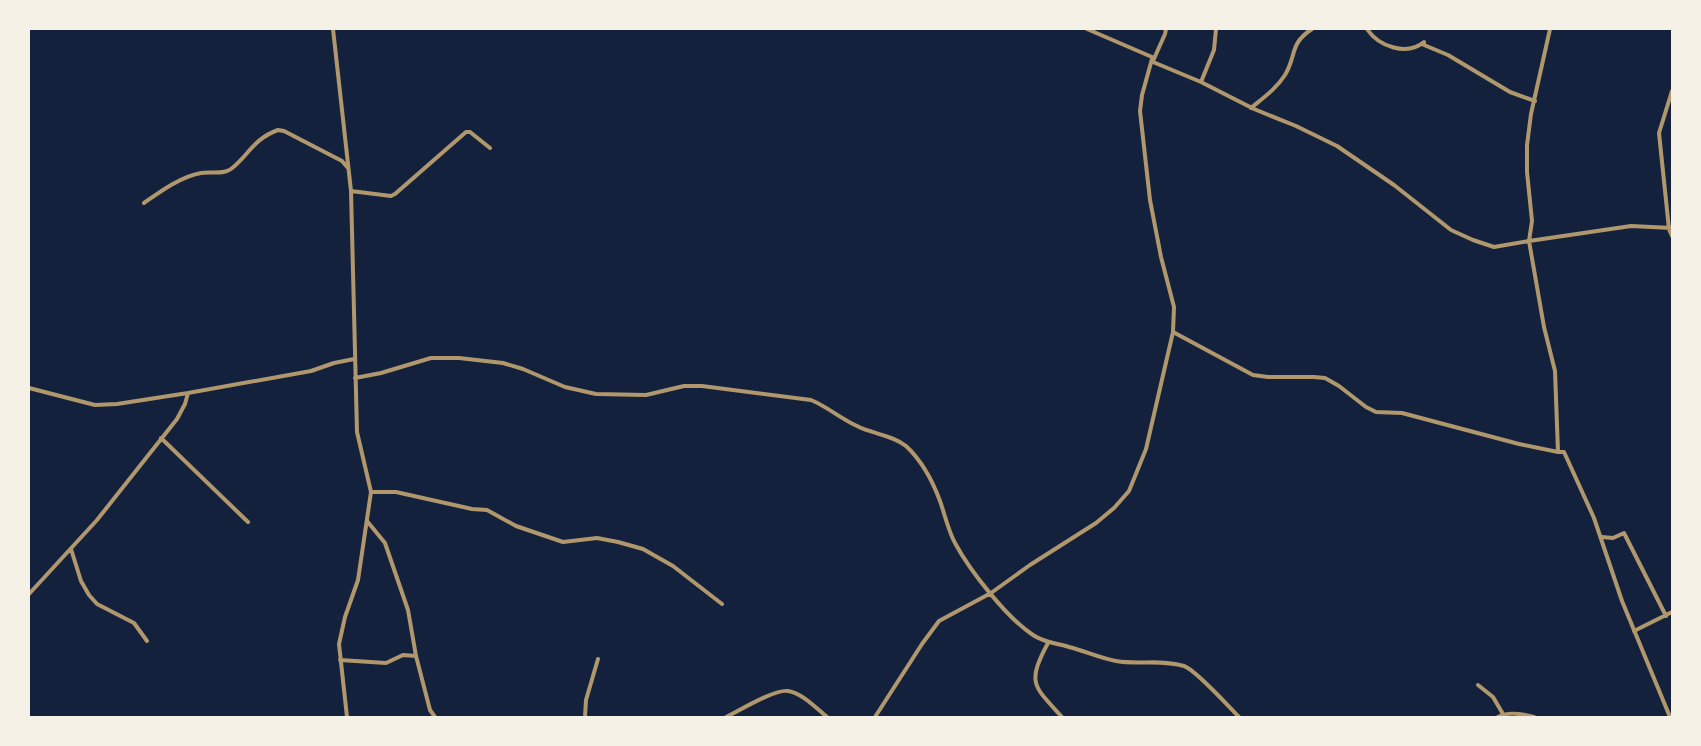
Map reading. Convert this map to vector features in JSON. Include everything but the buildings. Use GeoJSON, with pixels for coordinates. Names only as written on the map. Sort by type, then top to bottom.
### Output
{"type":"FeatureCollection","features":[{"type":"Feature","properties":{"kind":"street"},"geometry":{"type":"LineString","coordinates":[[333,29],[351,191],[357,432],[371,492],[358,580],[345,617],[339,644],[347,717]]}},
{"type":"Feature","properties":{"kind":"street"},"geometry":{"type":"LineString","coordinates":[[1087,29],[1201,82],[1251,108],[1296,126],[1337,146],[1394,185],[1451,230],[1494,248],[1631,226],[1671,228]]}},
{"type":"Feature","properties":{"kind":"street"},"geometry":{"type":"LineString","coordinates":[[875,717],[939,621],[991,593],[1030,565],[1096,523],[1114,508],[1129,491],[1146,449],[1173,332],[1174,307],[1161,257],[1150,200],[1140,111],[1142,94],[1152,59],[1166,34],[1166,29]]}},
{"type":"Feature","properties":{"kind":"street"},"geometry":{"type":"LineString","coordinates":[[1201,82],[1214,50],[1216,29]]}},
{"type":"Feature","properties":{"kind":"street"},"geometry":{"type":"LineString","coordinates":[[1251,108],[1269,93],[1285,74],[1301,36],[1312,29]]}},
{"type":"Feature","properties":{"kind":"street"},"geometry":{"type":"LineString","coordinates":[[1368,29],[1384,44],[1393,47],[1411,49],[1424,42],[1424,45],[1448,55],[1510,92],[1535,101]]}},
{"type":"Feature","properties":{"kind":"street"},"geometry":{"type":"LineString","coordinates":[[1550,29],[1531,114],[1527,145],[1527,172],[1532,221],[1529,241],[1544,327],[1555,371],[1558,452]]}},
{"type":"Feature","properties":{"kind":"street"},"geometry":{"type":"LineString","coordinates":[[1672,91],[1659,134],[1672,236]]}},
{"type":"Feature","properties":{"kind":"street"},"geometry":{"type":"LineString","coordinates":[[144,203],[165,188],[201,173],[231,170],[256,143],[278,130],[284,131],[342,161],[348,168]]}},
{"type":"Feature","properties":{"kind":"street"},"geometry":{"type":"LineString","coordinates":[[351,191],[391,196],[396,194],[466,132],[470,132],[490,148]]}},
{"type":"Feature","properties":{"kind":"street"},"geometry":{"type":"LineString","coordinates":[[1173,332],[1253,376],[1324,378],[1339,386],[1366,408],[1376,412],[1402,413],[1519,444],[1564,452],[1602,537],[1622,601],[1670,717]]}},
{"type":"Feature","properties":{"kind":"street"},"geometry":{"type":"LineString","coordinates":[[355,378],[381,373],[430,358],[459,358],[503,363],[523,369],[565,387],[596,394],[646,395],[684,386],[702,386],[811,400],[858,427],[905,445],[916,457],[928,476],[939,498],[955,543],[991,593],[1016,622],[1034,636],[1048,643],[1068,646],[1116,661],[1153,662],[1184,666],[1194,672],[1239,717]]}},
{"type":"Feature","properties":{"kind":"street"},"geometry":{"type":"LineString","coordinates":[[29,388],[95,405],[117,404],[188,394],[311,371],[334,363],[354,359]]}},
{"type":"Feature","properties":{"kind":"street"},"geometry":{"type":"LineString","coordinates":[[29,594],[97,520],[177,419],[186,404],[188,394]]}},
{"type":"Feature","properties":{"kind":"street"},"geometry":{"type":"LineString","coordinates":[[161,438],[248,522]]}},
{"type":"Feature","properties":{"kind":"street"},"geometry":{"type":"LineString","coordinates":[[371,492],[396,492],[472,509],[487,510],[516,526],[563,542],[596,538],[643,549],[673,566],[722,604]]}},
{"type":"Feature","properties":{"kind":"street"},"geometry":{"type":"LineString","coordinates":[[367,521],[385,543],[408,610],[416,656],[430,710],[435,717]]}},
{"type":"Feature","properties":{"kind":"street"},"geometry":{"type":"LineString","coordinates":[[1602,537],[1613,538],[1624,533],[1666,616]]}},
{"type":"Feature","properties":{"kind":"street"},"geometry":{"type":"LineString","coordinates":[[71,549],[81,581],[89,595],[97,604],[134,624],[147,641]]}},
{"type":"Feature","properties":{"kind":"street"},"geometry":{"type":"LineString","coordinates":[[1634,631],[1672,612]]}},
{"type":"Feature","properties":{"kind":"street"},"geometry":{"type":"LineString","coordinates":[[1048,643],[1036,666],[1035,682],[1038,690],[1062,717]]}},
{"type":"Feature","properties":{"kind":"street"},"geometry":{"type":"LineString","coordinates":[[340,660],[386,662],[403,656],[416,656]]}},
{"type":"Feature","properties":{"kind":"street"},"geometry":{"type":"LineString","coordinates":[[585,717],[586,700],[598,659]]}},
{"type":"Feature","properties":{"kind":"street"},"geometry":{"type":"LineString","coordinates":[[1478,685],[1493,697],[1503,714]]}},
{"type":"Feature","properties":{"kind":"street"},"geometry":{"type":"LineString","coordinates":[[726,717],[760,700],[784,691],[790,691],[802,697],[826,717]]}},
{"type":"Feature","properties":{"kind":"street"},"geometry":{"type":"LineString","coordinates":[[1498,717],[1503,714],[1534,717]]}}]}
